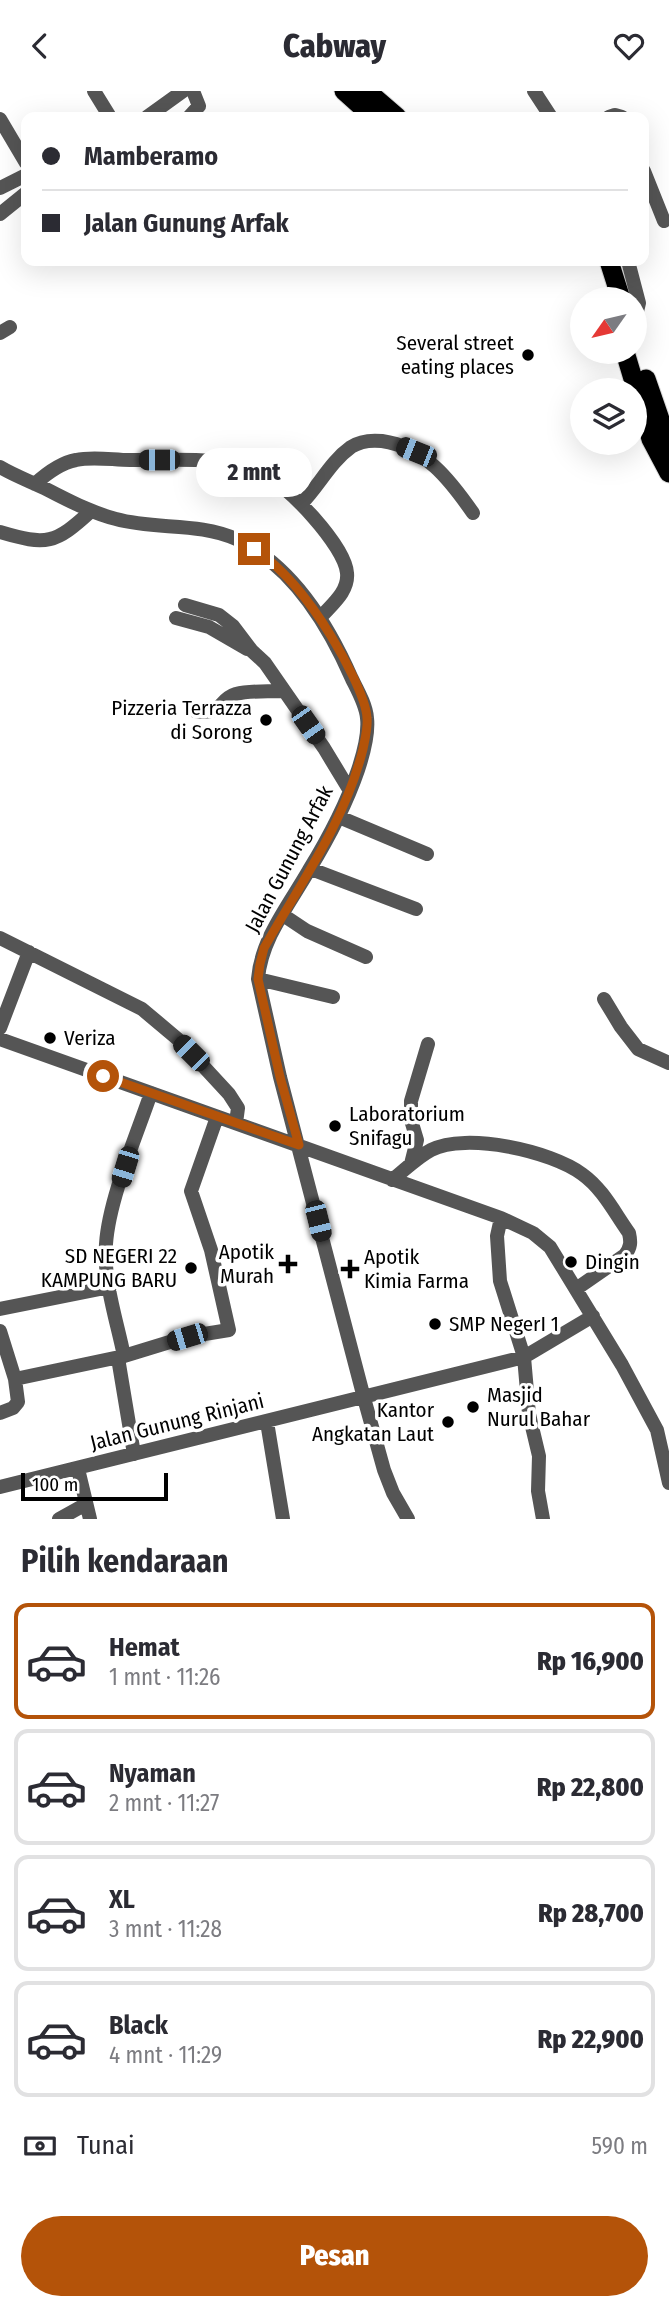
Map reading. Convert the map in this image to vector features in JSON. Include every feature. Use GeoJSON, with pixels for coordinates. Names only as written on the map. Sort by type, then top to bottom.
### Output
{"type":"FeatureCollection","features":[{"type":"Feature","properties":{"kind":"highway"},"geometry":{"type":"LineString","coordinates":[[344,91],[367,112]]}},
{"type":"Feature","properties":{"kind":"highway"},"geometry":{"type":"LineString","coordinates":[[367,91],[391,112]]}},
{"type":"Feature","properties":{"kind":"highway"},"geometry":{"type":"LineString","coordinates":[[599,266],[605,287]]}},
{"type":"Feature","properties":{"kind":"highway"},"geometry":{"type":"LineString","coordinates":[[611,266],[617,287]]}},
{"type":"Feature","properties":{"kind":"highway"},"geometry":{"type":"LineString","coordinates":[[629,364],[651,439],[669,473]]}},
{"type":"Feature","properties":{"kind":"highway"},"geometry":{"type":"LineString","coordinates":[[641,364],[669,445]]}},
{"type":"Feature","properties":{"kind":"street"},"geometry":{"type":"LineString","coordinates":[[94,91],[107,112]]}},
{"type":"Feature","properties":{"kind":"street"},"geometry":{"type":"LineString","coordinates":[[154,112],[183,91]]}},
{"type":"Feature","properties":{"kind":"street"},"geometry":{"type":"LineString","coordinates":[[193,91],[199,106],[194,112]]}},
{"type":"Feature","properties":{"kind":"street"},"geometry":{"type":"LineString","coordinates":[[534,91],[548,112]]}},
{"type":"Feature","properties":{"kind":"street"},"geometry":{"type":"LineString","coordinates":[[0,119],[21,155]]}},
{"type":"Feature","properties":{"kind":"street"},"geometry":{"type":"LineString","coordinates":[[0,188],[21,178]]}},
{"type":"Feature","properties":{"kind":"street"},"geometry":{"type":"LineString","coordinates":[[649,184],[664,221]]}},
{"type":"Feature","properties":{"kind":"street"},"geometry":{"type":"LineString","coordinates":[[0,214],[21,197]]}},
{"type":"Feature","properties":{"kind":"street"},"geometry":{"type":"LineString","coordinates":[[629,266],[635,287]]}},
{"type":"Feature","properties":{"kind":"street"},"geometry":{"type":"LineString","coordinates":[[301,504],[349,448],[358,443],[375,440],[392,443],[427,459],[456,489],[473,513]]}},
{"type":"Feature","properties":{"kind":"street"},"geometry":{"type":"LineString","coordinates":[[35,484],[48,472],[79,459],[183,460],[233,465],[263,473],[286,489],[301,504],[335,544],[344,560],[347,573],[344,590],[320,618]]}},
{"type":"Feature","properties":{"kind":"street","name":"Jalan Gunung Arfak"},"geometry":{"type":"LineString","coordinates":[[0,467],[91,511],[117,520],[220,533],[254,549],[279,568],[320,618],[340,650],[365,708],[368,719],[366,735],[350,791],[339,817],[264,948],[258,979],[280,1077],[363,1398],[384,1470],[408,1519]]}},
{"type":"Feature","properties":{"kind":"street"},"geometry":{"type":"LineString","coordinates":[[0,532],[28,540],[52,539],[69,530],[91,511]]}},
{"type":"Feature","properties":{"kind":"street"},"geometry":{"type":"LineString","coordinates":[[185,604],[219,615],[233,626],[265,663],[324,748],[350,791]]}},
{"type":"Feature","properties":{"kind":"street"},"geometry":{"type":"LineString","coordinates":[[176,618],[209,627],[252,651]]}},
{"type":"Feature","properties":{"kind":"street"},"geometry":{"type":"LineString","coordinates":[[195,711],[219,709],[235,694],[283,691]]}},
{"type":"Feature","properties":{"kind":"street"},"geometry":{"type":"LineString","coordinates":[[339,817],[427,854]]}},
{"type":"Feature","properties":{"kind":"street"},"geometry":{"type":"LineString","coordinates":[[310,869],[416,909]]}},
{"type":"Feature","properties":{"kind":"street"},"geometry":{"type":"LineString","coordinates":[[283,915],[307,931],[366,957]]}},
{"type":"Feature","properties":{"kind":"street"},"geometry":{"type":"LineString","coordinates":[[0,938],[142,1009],[203,1065],[232,1098],[237,1108],[236,1123]]}},
{"type":"Feature","properties":{"kind":"street"},"geometry":{"type":"LineString","coordinates":[[0,1028],[29,952]]}},
{"type":"Feature","properties":{"kind":"street"},"geometry":{"type":"LineString","coordinates":[[258,979],[333,997]]}},
{"type":"Feature","properties":{"kind":"street"},"geometry":{"type":"LineString","coordinates":[[604,999],[638,1049],[669,1063]]}},
{"type":"Feature","properties":{"kind":"street"},"geometry":{"type":"LineString","coordinates":[[0,1039],[500,1218],[533,1233],[550,1247],[657,1430],[669,1483]]}},
{"type":"Feature","properties":{"kind":"street"},"geometry":{"type":"LineString","coordinates":[[411,1164],[417,1140],[411,1120],[411,1101],[428,1044]]}},
{"type":"Feature","properties":{"kind":"street"},"geometry":{"type":"LineString","coordinates":[[134,1454],[106,1247],[108,1229],[125,1167],[151,1093]]}},
{"type":"Feature","properties":{"kind":"street"},"geometry":{"type":"LineString","coordinates":[[15,1379],[121,1357],[187,1337],[229,1330],[211,1250],[191,1191],[218,1117]]}},
{"type":"Feature","properties":{"kind":"street"},"geometry":{"type":"LineString","coordinates":[[392,1180],[431,1150],[449,1144],[473,1142],[548,1157],[565,1164],[596,1187],[611,1205],[629,1233],[631,1241],[625,1255],[576,1289]]}},
{"type":"Feature","properties":{"kind":"street"},"geometry":{"type":"LineString","coordinates":[[500,1218],[497,1236],[500,1281],[524,1357],[529,1414],[539,1456],[538,1492],[543,1519]]}},
{"type":"Feature","properties":{"kind":"street"},"geometry":{"type":"LineString","coordinates":[[0,1309],[110,1287]]}},
{"type":"Feature","properties":{"kind":"street","name":"Jalan Gunung Rinjani"},"geometry":{"type":"LineString","coordinates":[[0,1487],[524,1357],[593,1317]]}},
{"type":"Feature","properties":{"kind":"street"},"geometry":{"type":"LineString","coordinates":[[0,1413],[16,1406],[18,1399],[15,1379],[1,1337]]}},
{"type":"Feature","properties":{"kind":"street"},"geometry":{"type":"LineString","coordinates":[[267,1422],[284,1519]]}},
{"type":"Feature","properties":{"kind":"street"},"geometry":{"type":"LineString","coordinates":[[78,1469],[90,1519]]}},
{"type":"Feature","properties":{"kind":"street"},"geometry":{"type":"LineString","coordinates":[[59,1519],[86,1504]]}},
{"type":"Feature","properties":{"kind":"place","name":"Several street eating places"},"geometry":{"type":"Point","coordinates":[528,355]}},
{"type":"Feature","properties":{"kind":"place","name":"Pizzeria Terrazza di Sorong"},"geometry":{"type":"Point","coordinates":[266,720]}},
{"type":"Feature","properties":{"kind":"place","name":"Veriza"},"geometry":{"type":"Point","coordinates":[50,1038]}},
{"type":"Feature","properties":{"kind":"place","name":"Laboratorium Snifagu"},"geometry":{"type":"Point","coordinates":[335,1126]}},
{"type":"Feature","properties":{"kind":"place","name":"Dingin"},"geometry":{"type":"Point","coordinates":[571,1262]}},
{"type":"Feature","properties":{"kind":"place","name":"Apotik Murah"},"geometry":{"type":"Point","coordinates":[288,1264]}},
{"type":"Feature","properties":{"kind":"place","name":"SD NEGERI 22 KAMPUNG BARU"},"geometry":{"type":"Point","coordinates":[191,1268]}},
{"type":"Feature","properties":{"kind":"place","name":"Apotik Kimia Farma"},"geometry":{"type":"Point","coordinates":[350,1269]}},
{"type":"Feature","properties":{"kind":"place","name":"SMP NegerI 1"},"geometry":{"type":"Point","coordinates":[435,1324]}},
{"type":"Feature","properties":{"kind":"place","name":"Masjid Nurul Bahar"},"geometry":{"type":"Point","coordinates":[473,1407]}},
{"type":"Feature","properties":{"kind":"place","name":"Kantor Angkatan Laut"},"geometry":{"type":"Point","coordinates":[448,1422]}},
{"type":"Feature","properties":{"kind":"route"},"geometry":{"type":"LineString","coordinates":[[103,1076],[299,1145],[280,1077],[258,979],[260,964],[264,948],[339,817],[358,769],[368,719],[340,650],[320,618],[279,568],[254,549]]}}]}
